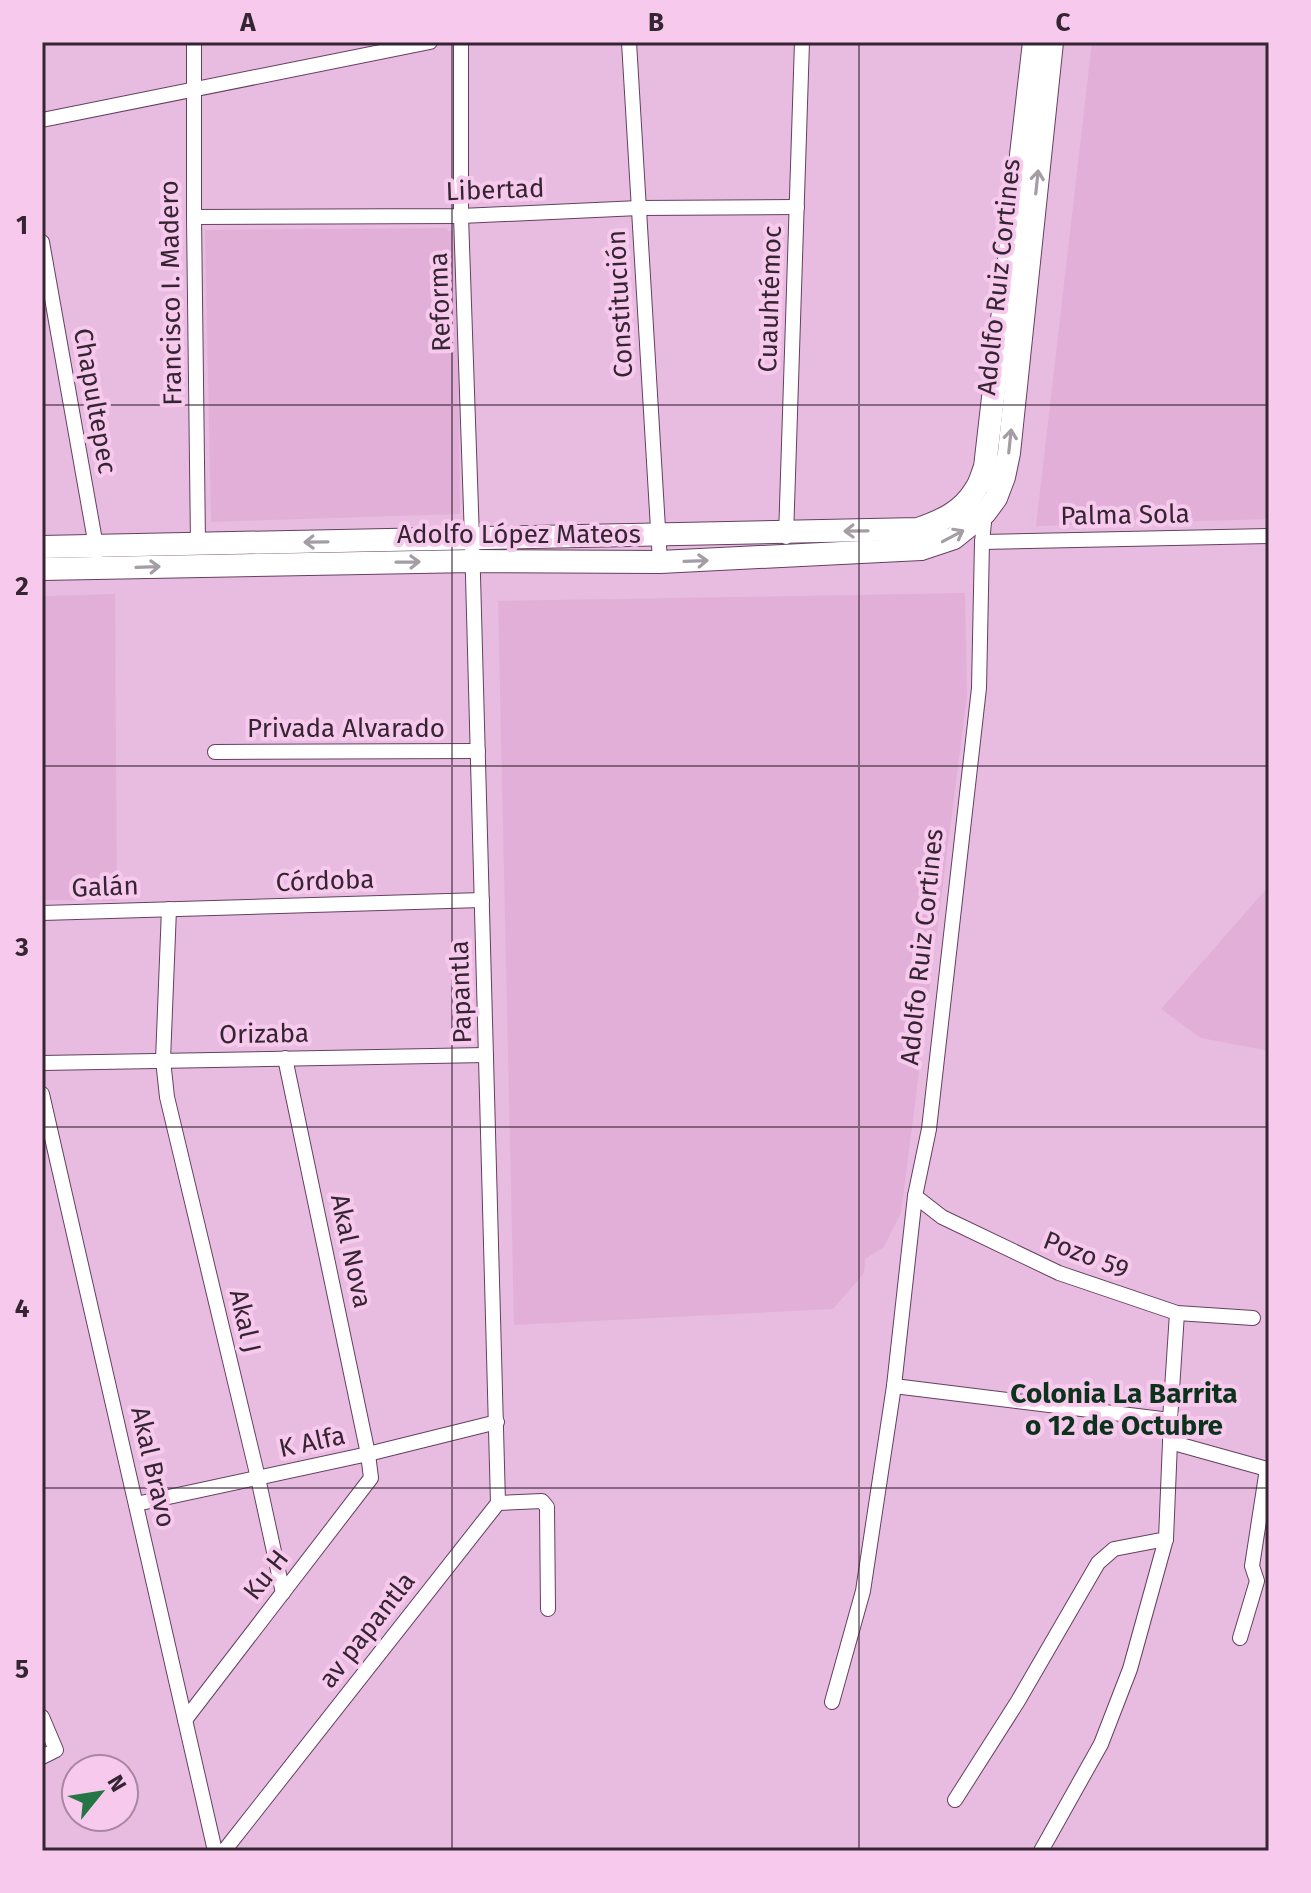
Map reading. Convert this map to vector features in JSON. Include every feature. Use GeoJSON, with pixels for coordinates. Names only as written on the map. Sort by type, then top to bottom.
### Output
{"type":"FeatureCollection","features":[{"type":"Feature","properties":{"kind":"main road","name":"Adolfo Ruiz Cortines"},"geometry":{"type":"LineString","coordinates":[[976,490],[985,467],[988,445],[1034,42]]}},
{"type":"Feature","properties":{"kind":"main road","name":"Adolfo Ruiz Cortines"},"geometry":{"type":"LineString","coordinates":[[985,513],[996,498],[1009,453],[1052,42]]}},
{"type":"Feature","properties":{"kind":"main road","name":"Adolfo López Mateos"},"geometry":{"type":"LineString","coordinates":[[42,547],[98,557],[472,550],[658,535],[918,529],[957,511],[976,490]]}},
{"type":"Feature","properties":{"kind":"main road","name":"Adolfo López Mateos"},"geometry":{"type":"LineString","coordinates":[[42,569],[98,557],[198,544],[472,550],[660,562],[921,549],[954,538],[985,513]]}},
{"type":"Feature","properties":{"kind":"street","name":"Francisco I. Madero"},"geometry":{"type":"LineString","coordinates":[[194,42],[198,544]]}},
{"type":"Feature","properties":{"kind":"street"},"geometry":{"type":"LineString","coordinates":[[42,120],[430,42]]}},
{"type":"Feature","properties":{"kind":"street","name":"Reforma"},"geometry":{"type":"LineString","coordinates":[[461,42],[461,216],[472,550]]}},
{"type":"Feature","properties":{"kind":"street","name":"Constitución"},"geometry":{"type":"LineString","coordinates":[[629,42],[660,562]]}},
{"type":"Feature","properties":{"kind":"street","name":"Cuauhtémoc"},"geometry":{"type":"LineString","coordinates":[[785,557],[802,42]]}},
{"type":"Feature","properties":{"kind":"street","name":"Libertad"},"geometry":{"type":"LineString","coordinates":[[194,217],[461,216],[639,208],[797,207]]}},
{"type":"Feature","properties":{"kind":"street","name":"Chapultepec"},"geometry":{"type":"LineString","coordinates":[[42,242],[98,557]]}},
{"type":"Feature","properties":{"kind":"street","name":"Adolfo Ruiz Cortines"},"geometry":{"type":"LineString","coordinates":[[832,1702],[863,1591],[894,1386],[915,1196],[929,1129],[979,688],[985,513],[976,490]]}},
{"type":"Feature","properties":{"kind":"street","name":"Palma Sola"},"geometry":{"type":"LineString","coordinates":[[982,542],[1269,536]]}},
{"type":"Feature","properties":{"kind":"street","name":"Papantla"},"geometry":{"type":"LineString","coordinates":[[472,550],[497,1422]]}},
{"type":"Feature","properties":{"kind":"street","name":"Privada Alvarado"},"geometry":{"type":"LineString","coordinates":[[215,752],[478,751]]}},
{"type":"Feature","properties":{"kind":"street","name":"Córdoba"},"geometry":{"type":"LineString","coordinates":[[169,909],[482,900]]}},
{"type":"Feature","properties":{"kind":"street","name":"Galán"},"geometry":{"type":"LineString","coordinates":[[42,913],[169,909]]}},
{"type":"Feature","properties":{"kind":"street","name":"Akal J"},"geometry":{"type":"LineString","coordinates":[[169,909],[163,1060],[167,1097],[283,1593]]}},
{"type":"Feature","properties":{"kind":"street","name":"Orizaba"},"geometry":{"type":"LineString","coordinates":[[42,1063],[486,1055]]}},
{"type":"Feature","properties":{"kind":"street","name":"Akal Nova"},"geometry":{"type":"LineString","coordinates":[[285,1058],[368,1454]]}},
{"type":"Feature","properties":{"kind":"street","name":"Akal Bravo"},"geometry":{"type":"LineString","coordinates":[[42,1094],[215,1851]]}},
{"type":"Feature","properties":{"kind":"street","name":"Pozo 59"},"geometry":{"type":"LineString","coordinates":[[915,1196],[942,1217],[1059,1273],[1177,1313],[1253,1318]]}},
{"type":"Feature","properties":{"kind":"street"},"geometry":{"type":"LineString","coordinates":[[1041,1851],[1101,1744],[1130,1669],[1166,1539],[1177,1313]]}},
{"type":"Feature","properties":{"kind":"street"},"geometry":{"type":"LineString","coordinates":[[894,1386],[1170,1420]]}},
{"type":"Feature","properties":{"kind":"street"},"geometry":{"type":"LineString","coordinates":[[497,1422],[498,1503],[542,1501],[547,1507],[548,1609]]}},
{"type":"Feature","properties":{"kind":"street","name":"K Alfa"},"geometry":{"type":"LineString","coordinates":[[136,1504],[368,1454],[497,1422]]}},
{"type":"Feature","properties":{"kind":"street"},"geometry":{"type":"LineString","coordinates":[[1170,1442],[1268,1468],[1252,1566],[1257,1581],[1240,1638]]}},
{"type":"Feature","properties":{"kind":"street","name":"Ku H"},"geometry":{"type":"LineString","coordinates":[[185,1720],[371,1478],[368,1454]]}},
{"type":"Feature","properties":{"kind":"street","name":"av papantla"},"geometry":{"type":"LineString","coordinates":[[224,1851],[498,1503]]}},
{"type":"Feature","properties":{"kind":"street"},"geometry":{"type":"LineString","coordinates":[[955,1800],[1018,1701],[1098,1563],[1114,1549],[1166,1539]]}},
{"type":"Feature","properties":{"kind":"street"},"geometry":{"type":"LineString","coordinates":[[42,1717],[49,1753]]}},
{"type":"Feature","properties":{"kind":"shaded area"},"geometry":{"type":"Polygon","coordinates":[[[1092,42],[1269,42],[1269,519],[1036,526],[1092,42]]]}},
{"type":"Feature","properties":{"kind":"shaded area"},"geometry":{"type":"Polygon","coordinates":[[[447,228],[448,231],[457,231],[460,514],[211,522],[205,230],[447,228]]]}},
{"type":"Feature","properties":{"kind":"shaded area"},"geometry":{"type":"Polygon","coordinates":[[[965,593],[967,696],[901,1213],[884,1247],[865,1259],[864,1273],[833,1309],[514,1325],[498,601],[965,593]]]}},
{"type":"Feature","properties":{"kind":"shaded area"},"geometry":{"type":"Polygon","coordinates":[[[115,594],[117,901],[42,900],[42,596],[115,594]]]}},
{"type":"Feature","properties":{"kind":"shaded area"},"geometry":{"type":"Polygon","coordinates":[[[1269,886],[1269,1051],[1201,1038],[1161,1009],[1269,886]]]}},
{"type":"Feature","properties":{"kind":"district","name":"Colonia La Barrita o 12 de Octubre"},"geometry":{"type":"Point","coordinates":[1124,1409]}}]}
